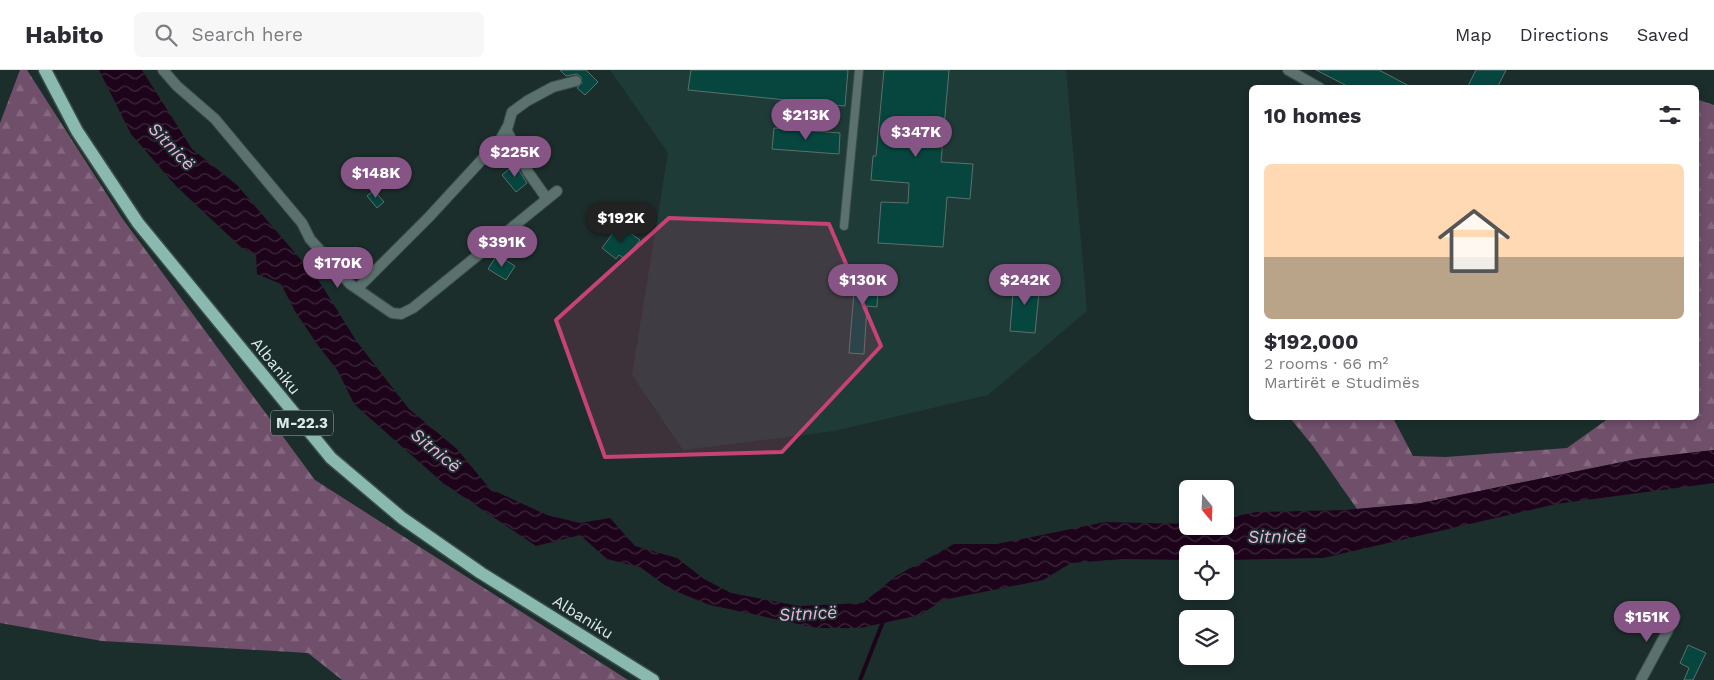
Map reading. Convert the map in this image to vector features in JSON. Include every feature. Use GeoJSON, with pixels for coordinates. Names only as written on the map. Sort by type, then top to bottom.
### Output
{"type":"FeatureCollection","features":[{"type":"Feature","properties":{"kind":"main road","name":"Albaniku"},"geometry":{"type":"LineString","coordinates":[[45,70],[77,131],[138,223],[331,458],[402,518],[481,573],[653,680]]}},
{"type":"Feature","properties":{"kind":"street"},"geometry":{"type":"LineString","coordinates":[[163,70],[177,86],[215,119],[302,222],[310,239],[350,284],[392,313],[401,314],[413,308],[557,191]]}},
{"type":"Feature","properties":{"kind":"street"},"geometry":{"type":"LineString","coordinates":[[1288,70],[1315,85]]}},
{"type":"Feature","properties":{"kind":"street"},"geometry":{"type":"LineString","coordinates":[[357,289],[429,217],[500,140],[512,112],[527,100],[553,87],[576,81]]}},
{"type":"Feature","properties":{"kind":"street"},"geometry":{"type":"LineString","coordinates":[[506,129],[528,172],[546,199]]}},
{"type":"Feature","properties":{"kind":"street"},"geometry":{"type":"LineString","coordinates":[[1642,680],[1675,617]]}},
{"type":"Feature","properties":{"kind":"lane"},"geometry":{"type":"LineString","coordinates":[[844,226],[859,70]]}},
{"type":"Feature","properties":{"kind":"highlighted area"},"geometry":{"type":"Polygon","coordinates":[[[669,218],[829,224],[881,346],[782,452],[605,457],[556,320],[669,218]]]}},
{"type":"Feature","properties":{"kind":"shaded area"},"geometry":{"type":"Polygon","coordinates":[[[610,70],[1066,70],[1087,311],[988,395],[834,431],[683,450],[632,375],[668,153],[610,70]]]}},
{"type":"Feature","properties":{"kind":"green space"},"geometry":{"type":"Polygon","coordinates":[[[20,70],[27,70],[122,218],[315,480],[628,680],[342,680],[308,653],[102,641],[0,623],[0,123],[20,70]]]}},
{"type":"Feature","properties":{"kind":"green space"},"geometry":{"type":"Polygon","coordinates":[[[1699,100],[1714,105],[1714,450],[1637,459],[1421,503],[1357,509],[1313,446],[1292,420],[1394,420],[1413,456],[1446,457],[1567,448],[1606,420],[1699,420],[1699,100]]]}},
{"type":"Feature","properties":{"kind":"water","name":"Sitnicë"},"geometry":{"type":"Polygon","coordinates":[[[99,70],[142,70],[192,149],[237,185],[319,281],[357,342],[409,409],[457,449],[490,489],[547,515],[580,523],[610,518],[635,546],[677,558],[704,579],[731,593],[799,606],[863,603],[896,576],[954,544],[997,544],[1105,522],[1179,524],[1179,535],[1234,535],[1234,516],[1257,512],[1346,510],[1421,503],[1637,459],[1714,450],[1714,483],[1556,504],[1323,558],[1234,560],[1234,545],[1179,545],[1179,560],[1124,559],[1071,563],[1043,580],[943,600],[920,615],[860,628],[817,628],[710,605],[670,589],[640,567],[607,559],[580,535],[536,546],[443,483],[354,404],[338,371],[295,311],[281,284],[257,274],[256,255],[242,248],[176,186],[131,134],[99,70]]]}},
{"type":"Feature","properties":{"kind":"building"},"geometry":{"type":"Polygon","coordinates":[[[560,70],[586,70],[598,82],[585,95],[577,88],[582,83],[581,77],[577,74],[566,76],[560,70]]]}},
{"type":"Feature","properties":{"kind":"building"},"geometry":{"type":"Polygon","coordinates":[[[691,70],[848,70],[845,106],[688,90],[691,70]]]}},
{"type":"Feature","properties":{"kind":"building"},"geometry":{"type":"Polygon","coordinates":[[[884,70],[949,70],[941,162],[973,164],[970,199],[947,197],[943,247],[878,243],[881,202],[908,203],[909,183],[871,180],[873,156],[876,156],[884,70]]]}},
{"type":"Feature","properties":{"kind":"building"},"geometry":{"type":"Polygon","coordinates":[[[1316,70],[1379,70],[1407,85],[1345,85],[1316,70]]]}},
{"type":"Feature","properties":{"kind":"building"},"geometry":{"type":"Polygon","coordinates":[[[1476,70],[1506,70],[1498,85],[1468,85],[1476,70]]]}},
{"type":"Feature","properties":{"kind":"building"},"geometry":{"type":"Polygon","coordinates":[[[774,128],[840,133],[839,154],[772,149],[774,128]]]}},
{"type":"Feature","properties":{"kind":"building"},"geometry":{"type":"Polygon","coordinates":[[[515,164],[527,183],[516,192],[502,175],[515,164]]]}},
{"type":"Feature","properties":{"kind":"building"},"geometry":{"type":"Polygon","coordinates":[[[374,190],[384,202],[377,208],[367,196],[374,190]]]}},
{"type":"Feature","properties":{"kind":"building"},"geometry":{"type":"Polygon","coordinates":[[[616,229],[623,235],[626,230],[640,240],[625,259],[619,255],[616,259],[602,248],[616,229]]]}},
{"type":"Feature","properties":{"kind":"building"},"geometry":{"type":"Polygon","coordinates":[[[497,255],[515,266],[506,280],[488,269],[497,255]]]}},
{"type":"Feature","properties":{"kind":"building"},"geometry":{"type":"Polygon","coordinates":[[[856,268],[879,269],[877,307],[867,306],[864,354],[849,353],[856,268]]]}},
{"type":"Feature","properties":{"kind":"building"},"geometry":{"type":"Polygon","coordinates":[[[1014,280],[1040,282],[1035,333],[1010,331],[1014,280]]]}},
{"type":"Feature","properties":{"kind":"building"},"geometry":{"type":"Polygon","coordinates":[[[1688,645],[1706,653],[1693,680],[1684,680],[1689,668],[1680,663],[1688,645]]]}},
{"type":"Feature","properties":{"kind":"waterway"},"geometry":{"type":"LineString","coordinates":[[860,680],[884,619]]}}]}
